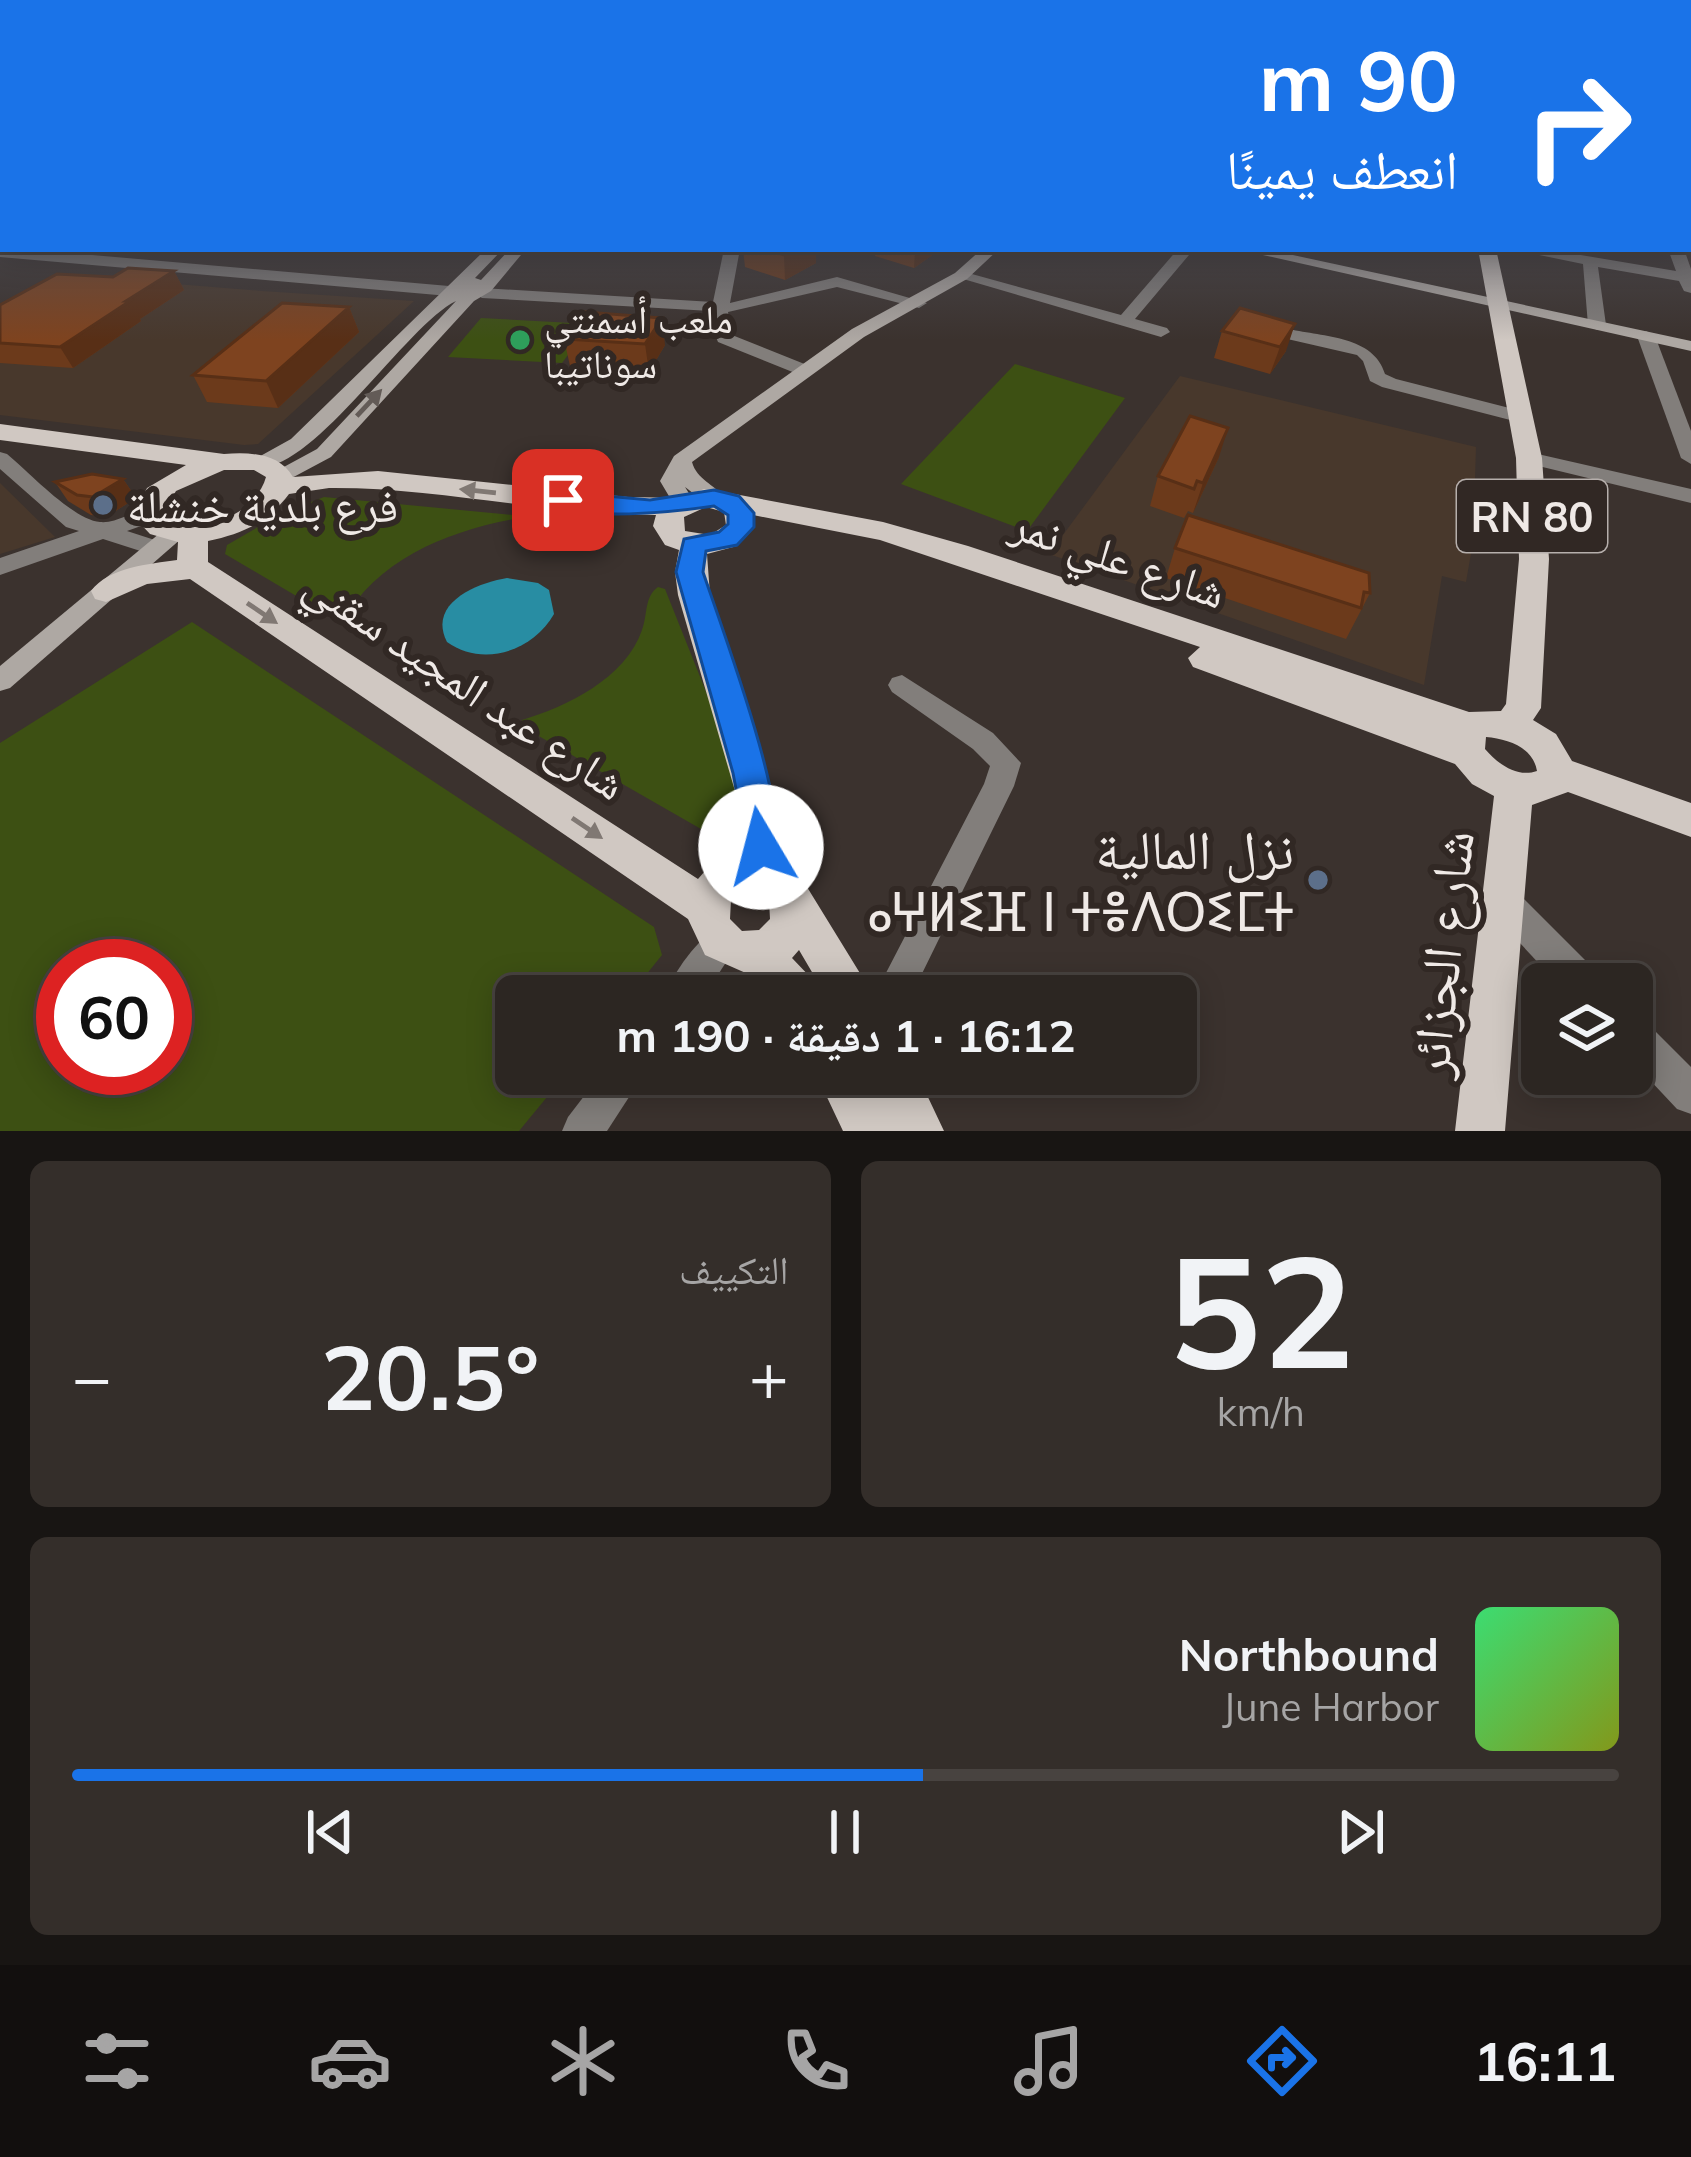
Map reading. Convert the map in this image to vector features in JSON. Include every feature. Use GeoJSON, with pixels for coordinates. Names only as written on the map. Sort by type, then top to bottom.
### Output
{"type":"FeatureCollection","features":[{"type":"Feature","properties":{"kind":"main road"},"geometry":{"type":"LineString","coordinates":[[0,681],[106,591],[272,499],[274,475],[324,453],[465,291],[493,252]]}},
{"type":"Feature","properties":{"kind":"main road"},"geometry":{"type":"LineString","coordinates":[[465,291],[514,252]]}},
{"type":"Feature","properties":{"kind":"main road"},"geometry":{"type":"LineString","coordinates":[[709,507],[668,519],[669,532],[694,545],[717,543],[709,507],[671,481],[681,460],[858,333],[919,303],[962,276],[988,252]]}},
{"type":"Feature","properties":{"kind":"main road"},"geometry":{"type":"LineString","coordinates":[[1258,252],[1691,346]]}},
{"type":"Feature","properties":{"kind":"main road","name":"RN 80"},"geometry":{"type":"LineString","coordinates":[[1488,252],[1529,458],[1534,559],[1523,707],[1509,725]]}},
{"type":"Feature","properties":{"kind":"main road"},"geometry":{"type":"LineString","coordinates":[[0,432],[224,463]]}},
{"type":"Feature","properties":{"kind":"main road"},"geometry":{"type":"LineString","coordinates":[[0,448],[184,476]]}},
{"type":"Feature","properties":{"kind":"main road"},"geometry":{"type":"LineString","coordinates":[[147,516],[156,495],[184,476],[224,463]]}},
{"type":"Feature","properties":{"kind":"main road","name":"شارع علي نمر"},"geometry":{"type":"LineString","coordinates":[[224,463],[274,475],[346,477],[623,506],[709,507],[932,559],[1469,740]]}},
{"type":"Feature","properties":{"kind":"main road","name":"شارع عبد المجيد سقني"},"geometry":{"type":"LineString","coordinates":[[147,516],[180,546],[728,934],[774,975]]}},
{"type":"Feature","properties":{"kind":"main road"},"geometry":{"type":"LineString","coordinates":[[694,545],[690,572],[694,595],[756,797],[778,886],[786,931],[728,934],[728,878],[778,886],[837,975]]}},
{"type":"Feature","properties":{"kind":"main road"},"geometry":{"type":"LineString","coordinates":[[106,591],[141,575],[180,546]]}},
{"type":"Feature","properties":{"kind":"main road"},"geometry":{"type":"LineString","coordinates":[[1558,772],[1550,786],[1514,788],[1486,773],[1469,740],[1490,722],[1509,725],[1540,743],[1558,772],[1691,820]]}},
{"type":"Feature","properties":{"kind":"main road","name":"شارع الجزائر"},"geometry":{"type":"LineString","coordinates":[[1480,1131],[1514,788]]}},
{"type":"Feature","properties":{"kind":"main road"},"geometry":{"type":"LineString","coordinates":[[851,1095],[869,1131]]}},
{"type":"Feature","properties":{"kind":"main road"},"geometry":{"type":"LineString","coordinates":[[901,1095],[919,1131]]}},
{"type":"Feature","properties":{"kind":"street"},"geometry":{"type":"LineString","coordinates":[[0,252],[722,308],[772,302],[817,284],[837,282],[919,303]]}},
{"type":"Feature","properties":{"kind":"street"},"geometry":{"type":"LineString","coordinates":[[112,264],[133,252]]}},
{"type":"Feature","properties":{"kind":"street"},"geometry":{"type":"LineString","coordinates":[[731,252],[718,320],[724,338],[805,371]]}},
{"type":"Feature","properties":{"kind":"street"},"geometry":{"type":"LineString","coordinates":[[1125,321],[1183,252]]}},
{"type":"Feature","properties":{"kind":"street"},"geometry":{"type":"LineString","coordinates":[[1543,252],[1690,282]]}},
{"type":"Feature","properties":{"kind":"street"},"geometry":{"type":"LineString","coordinates":[[1677,252],[1690,282]]}},
{"type":"Feature","properties":{"kind":"street"},"geometry":{"type":"LineString","coordinates":[[51,279],[85,260]]}},
{"type":"Feature","properties":{"kind":"street"},"geometry":{"type":"LineString","coordinates":[[1590,261],[1597,325]]}},
{"type":"Feature","properties":{"kind":"street"},"geometry":{"type":"LineString","coordinates":[[962,276],[1161,332]]}},
{"type":"Feature","properties":{"kind":"street"},"geometry":{"type":"LineString","coordinates":[[1289,334],[1364,351],[1372,359],[1374,374],[1389,383],[1518,416]]}},
{"type":"Feature","properties":{"kind":"street"},"geometry":{"type":"LineString","coordinates":[[1646,336],[1691,458]]}},
{"type":"Feature","properties":{"kind":"street"},"geometry":{"type":"LineString","coordinates":[[1669,398],[1691,403]]}},
{"type":"Feature","properties":{"kind":"street"},"geometry":{"type":"LineString","coordinates":[[0,458],[74,522],[180,546]]}},
{"type":"Feature","properties":{"kind":"street"},"geometry":{"type":"LineString","coordinates":[[1529,458],[1691,496]]}},
{"type":"Feature","properties":{"kind":"street"},"geometry":{"type":"LineString","coordinates":[[0,567],[147,516]]}},
{"type":"Feature","properties":{"kind":"street"},"geometry":{"type":"LineString","coordinates":[[902,685],[1006,763],[999,786],[903,975]]}},
{"type":"Feature","properties":{"kind":"street"},"geometry":{"type":"LineString","coordinates":[[1504,902],[1563,963]]}},
{"type":"Feature","properties":{"kind":"street"},"geometry":{"type":"LineString","coordinates":[[698,975],[728,934]]}},
{"type":"Feature","properties":{"kind":"street"},"geometry":{"type":"LineString","coordinates":[[1653,1056],[1691,1095]]}},
{"type":"Feature","properties":{"kind":"street"},"geometry":{"type":"LineString","coordinates":[[582,1131],[609,1095]]}},
{"type":"Feature","properties":{"kind":"shaded area"},"geometry":{"type":"Polygon","coordinates":[[[65,275],[414,301],[258,444],[244,445],[0,415],[0,313],[65,275]]]}},
{"type":"Feature","properties":{"kind":"shaded area"},"geometry":{"type":"Polygon","coordinates":[[[1180,376],[1476,447],[1473,542],[1466,582],[1442,576],[1424,685],[1049,554],[1180,376]]]}},
{"type":"Feature","properties":{"kind":"shaded area"},"geometry":{"type":"Polygon","coordinates":[[[0,483],[55,537],[0,554],[0,483]]]}},
{"type":"Feature","properties":{"kind":"green space","name":"ملعب أسمنتي سوناتيبا"},"geometry":{"type":"Polygon","coordinates":[[[481,318],[591,324],[562,363],[448,357],[481,318]]]}},
{"type":"Feature","properties":{"kind":"green space"},"geometry":{"type":"Polygon","coordinates":[[[1015,364],[1125,398],[1027,531],[901,484],[1015,364]]]}},
{"type":"Feature","properties":{"kind":"green space"},"geometry":{"type":"Polygon","coordinates":[[[324,497],[520,518],[468,530],[418,551],[375,581],[342,623],[225,554],[227,545],[282,513],[324,497]]]}},
{"type":"Feature","properties":{"kind":"green space"},"geometry":{"type":"Polygon","coordinates":[[[658,587],[665,589],[748,797],[728,819],[709,828],[701,829],[523,727],[522,720],[575,698],[623,662],[642,630],[648,601],[658,587]]]}},
{"type":"Feature","properties":{"kind":"green space"},"geometry":{"type":"Polygon","coordinates":[[[192,622],[654,927],[662,955],[646,975],[495,975],[495,1095],[549,1095],[519,1131],[0,1131],[0,743],[192,622]]]}},
{"type":"Feature","properties":{"kind":"water"},"geometry":{"type":"Polygon","coordinates":[[[507,578],[538,583],[549,590],[554,614],[545,627],[506,652],[476,654],[447,642],[443,628],[449,606],[470,590],[507,578]]]}},
{"type":"Feature","properties":{"kind":"building"},"geometry":{"type":"Polygon","coordinates":[[[128,268],[174,271],[60,347],[0,343],[0,305],[57,274],[113,277],[128,268]]]}},
{"type":"Feature","properties":{"kind":"building"},"geometry":{"type":"Polygon","coordinates":[[[282,303],[349,307],[266,381],[193,375],[282,303]]]}},
{"type":"Feature","properties":{"kind":"building"},"geometry":{"type":"Polygon","coordinates":[[[1240,308],[1295,324],[1280,347],[1222,331],[1240,308]]]}},
{"type":"Feature","properties":{"kind":"building"},"geometry":{"type":"Polygon","coordinates":[[[585,312],[662,318],[645,344],[564,339],[585,312]]]}},
{"type":"Feature","properties":{"kind":"building"},"geometry":{"type":"Polygon","coordinates":[[[1190,416],[1228,428],[1203,483],[1197,481],[1194,489],[1158,476],[1190,416]]]}},
{"type":"Feature","properties":{"kind":"building"},"geometry":{"type":"Polygon","coordinates":[[[92,474],[123,479],[93,497],[77,495],[55,482],[92,474]]]}},
{"type":"Feature","properties":{"kind":"building"},"geometry":{"type":"Polygon","coordinates":[[[1188,515],[1369,573],[1370,593],[1364,592],[1361,608],[1175,548],[1188,515]]]}},
{"type":"Feature","properties":{"kind":"place","name":"ملعب أسمنتي سوناتيبا"},"geometry":{"type":"Point","coordinates":[520,340]}},
{"type":"Feature","properties":{"kind":"place","name":"فرع بلدية خنشلة"},"geometry":{"type":"Point","coordinates":[103,505]}},
{"type":"Feature","properties":{"kind":"place","name":"نزل المالية ⴰⵖⵍⵉⴼ ⵏ ⵜⴻⴷⵔⵉⵎⵜ"},"geometry":{"type":"Point","coordinates":[1318,880]}},
{"type":"Feature","properties":{"kind":"route"},"geometry":{"type":"LineString","coordinates":[[563,500],[650,508],[714,498],[730,502],[741,513],[736,534],[717,543],[694,545],[690,572],[750,773],[761,847]]}}]}
